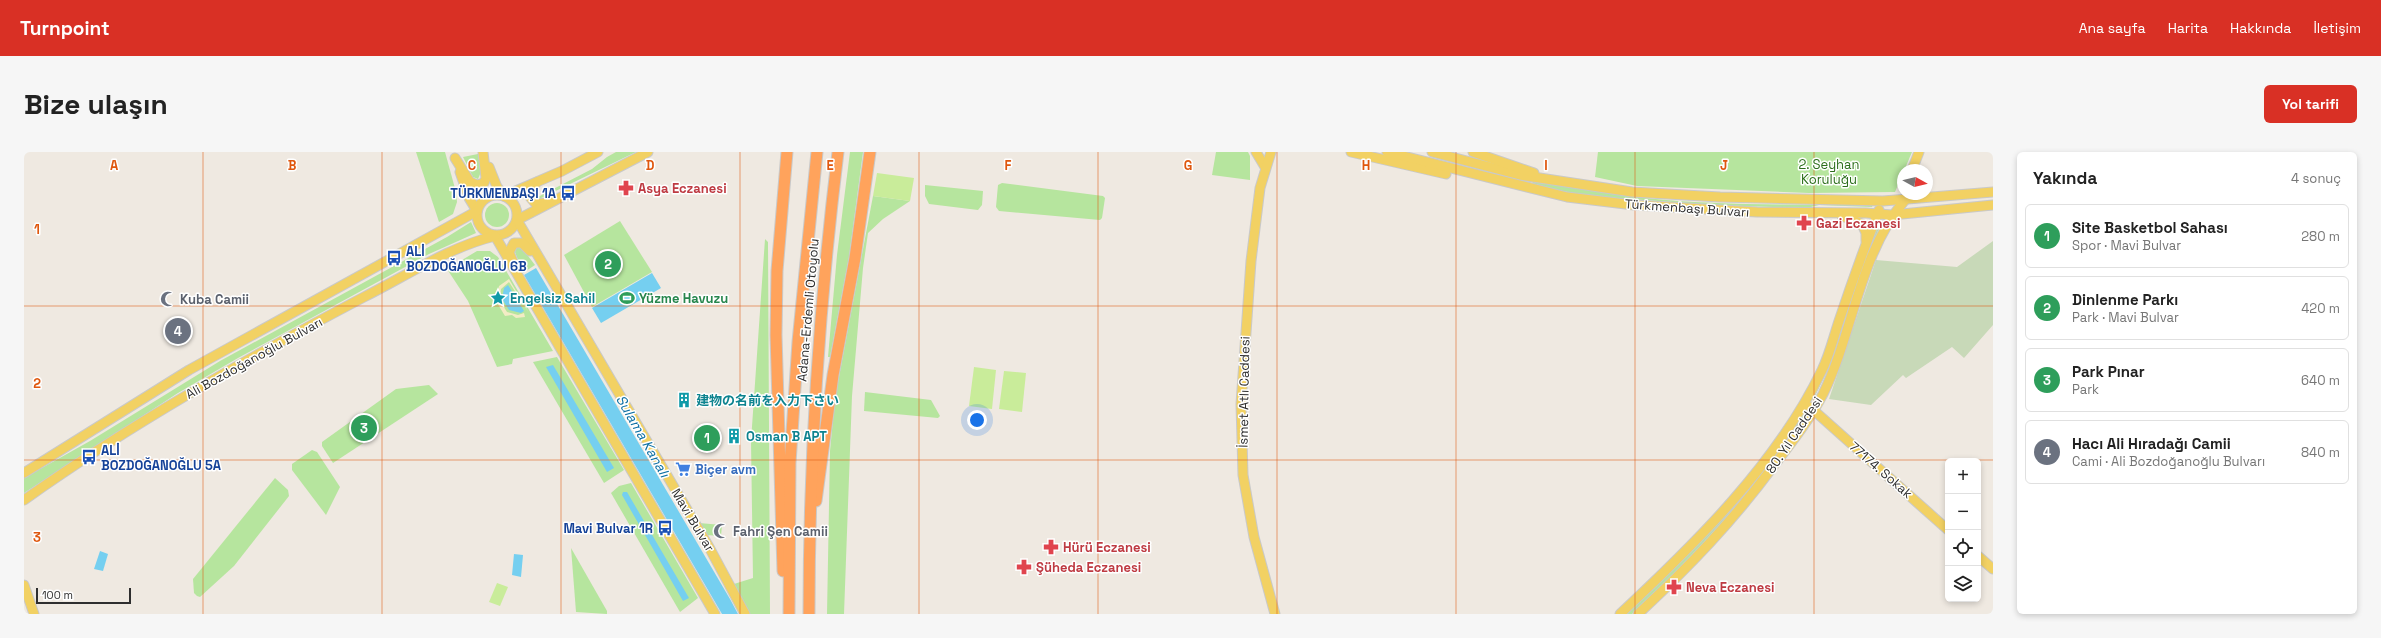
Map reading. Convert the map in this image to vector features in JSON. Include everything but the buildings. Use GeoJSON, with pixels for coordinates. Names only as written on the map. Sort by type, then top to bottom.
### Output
{"type":"FeatureCollection","features":[{"type":"Feature","properties":{"kind":"highway"},"geometry":{"type":"LineString","coordinates":[[787,152],[778,271],[776,335],[779,494],[787,614]]}},
{"type":"Feature","properties":{"kind":"highway","name":"Adana-Erdemli Otoyolu"},"geometry":{"type":"LineString","coordinates":[[787,614],[790,463],[798,342],[817,152]]}},
{"type":"Feature","properties":{"kind":"highway","name":"Adana-Erdemli Otoyolu"},"geometry":{"type":"LineString","coordinates":[[809,614],[811,457],[818,339],[838,152]]}},
{"type":"Feature","properties":{"kind":"highway"},"geometry":{"type":"LineString","coordinates":[[809,551],[833,375],[855,258],[870,152]]}},
{"type":"Feature","properties":{"kind":"main road"},"geometry":{"type":"LineString","coordinates":[[455,155],[470,182],[477,185],[484,183],[486,178],[483,152]]}},
{"type":"Feature","properties":{"kind":"main road"},"geometry":{"type":"LineString","coordinates":[[483,152],[491,173],[504,196]]}},
{"type":"Feature","properties":{"kind":"main road"},"geometry":{"type":"LineString","coordinates":[[504,196],[598,152]]}},
{"type":"Feature","properties":{"kind":"main road"},"geometry":{"type":"LineString","coordinates":[[455,155],[469,198],[477,211],[479,225],[487,233],[495,236],[507,233],[517,220],[648,152]]}},
{"type":"Feature","properties":{"kind":"main road"},"geometry":{"type":"LineString","coordinates":[[1256,152],[1265,167]]}},
{"type":"Feature","properties":{"kind":"main road"},"geometry":{"type":"LineString","coordinates":[[1262,152],[1265,167]]}},
{"type":"Feature","properties":{"kind":"main road","name":"İsmet Atlı Caddesi"},"geometry":{"type":"LineString","coordinates":[[1271,152],[1265,167],[1260,188],[1251,261],[1241,404],[1243,475],[1254,537],[1274,614]]}},
{"type":"Feature","properties":{"kind":"main road"},"geometry":{"type":"LineString","coordinates":[[1265,167],[1277,152]]}},
{"type":"Feature","properties":{"kind":"main road"},"geometry":{"type":"LineString","coordinates":[[1351,152],[1520,192],[1567,197]]}},
{"type":"Feature","properties":{"kind":"main road","name":"Türkmenbaşı Bulvarı"},"geometry":{"type":"LineString","coordinates":[[1387,152],[1567,197],[1634,205],[1720,211],[1892,215],[1993,205]]}},
{"type":"Feature","properties":{"kind":"main road","name":"Türkmenbaşı Bulvarı"},"geometry":{"type":"LineString","coordinates":[[1432,152],[1520,175],[1632,192],[1713,197],[1883,201],[1897,198]]}},
{"type":"Feature","properties":{"kind":"main road"},"geometry":{"type":"LineString","coordinates":[[1473,152],[1570,183]]}},
{"type":"Feature","properties":{"kind":"main road"},"geometry":{"type":"LineString","coordinates":[[1914,164],[1919,152]]}},
{"type":"Feature","properties":{"kind":"main road"},"geometry":{"type":"LineString","coordinates":[[542,179],[530,190],[531,200],[539,204],[551,202]]}},
{"type":"Feature","properties":{"kind":"main road","name":"Türkmenbaşı Bulvarı"},"geometry":{"type":"LineString","coordinates":[[1933,195],[1993,192]]}},
{"type":"Feature","properties":{"kind":"main road"},"geometry":{"type":"LineString","coordinates":[[477,211],[484,199],[497,194],[504,196],[515,204],[517,220]]}},
{"type":"Feature","properties":{"kind":"main road","name":"80. Yıl Caddesi"},"geometry":{"type":"LineString","coordinates":[[1638,614],[1680,577],[1723,530],[1750,498],[1813,411],[1832,372],[1870,262],[1892,215],[1903,200]]}},
{"type":"Feature","properties":{"kind":"main road","name":"80. Yıl Caddesi"},"geometry":{"type":"LineString","coordinates":[[1620,614],[1671,566],[1713,522],[1772,450],[1805,402],[1823,369],[1865,247],[1883,201]]}},
{"type":"Feature","properties":{"kind":"main road","name":"Ali Bozdoğanoğlu Bulvarı"},"geometry":{"type":"LineString","coordinates":[[24,473],[189,370],[477,211]]}},
{"type":"Feature","properties":{"kind":"main road"},"geometry":{"type":"LineString","coordinates":[[1832,213],[1852,218],[1862,224],[1866,234],[1865,247]]}},
{"type":"Feature","properties":{"kind":"main road","name":"Mavi Bulvar"},"geometry":{"type":"LineString","coordinates":[[517,220],[709,547],[745,614]]}},
{"type":"Feature","properties":{"kind":"main road"},"geometry":{"type":"LineString","coordinates":[[495,236],[518,278],[715,614]]}},
{"type":"Feature","properties":{"kind":"main road","name":"Ali Bozdoğanoğlu Bulvarı"},"geometry":{"type":"LineString","coordinates":[[24,500],[181,399],[313,324],[444,255],[477,240],[495,236]]}},
{"type":"Feature","properties":{"kind":"main road"},"geometry":{"type":"LineString","coordinates":[[518,278],[509,252],[514,243],[522,243],[542,264]]}},
{"type":"Feature","properties":{"kind":"main road","name":"77174. Sokak"},"geometry":{"type":"LineString","coordinates":[[1805,402],[1813,411],[1945,527]]}},
{"type":"Feature","properties":{"kind":"main road"},"geometry":{"type":"LineString","coordinates":[[24,466],[37,465]]}},
{"type":"Feature","properties":{"kind":"main road"},"geometry":{"type":"LineString","coordinates":[[1981,559],[1993,569]]}},
{"type":"Feature","properties":{"kind":"main road"},"geometry":{"type":"LineString","coordinates":[[24,585],[34,614]]}},
{"type":"Feature","properties":{"kind":"green space"},"geometry":{"type":"Polygon","coordinates":[[[416,152],[445,152],[456,192],[457,202],[453,214],[439,222],[416,152]]]}},
{"type":"Feature","properties":{"kind":"green space"},"geometry":{"type":"Polygon","coordinates":[[[616,152],[636,152],[535,201],[534,199],[592,169],[616,152]]]}},
{"type":"Feature","properties":{"kind":"green space"},"geometry":{"type":"Polygon","coordinates":[[[850,152],[863,152],[849,257],[830,357],[828,357],[837,255],[850,152]]]}},
{"type":"Feature","properties":{"kind":"green space"},"geometry":{"type":"Polygon","coordinates":[[[1216,152],[1248,152],[1250,156],[1250,180],[1212,175],[1216,152]]]}},
{"type":"Feature","properties":{"kind":"green space","name":"2. Seyhan Koruluğu"},"geometry":{"type":"Polygon","coordinates":[[[1598,152],[1912,152],[1907,164],[1897,164],[1897,187],[1895,192],[1809,193],[1637,186],[1595,177],[1598,152]]]}},
{"type":"Feature","properties":{"kind":"green space"},"geometry":{"type":"Polygon","coordinates":[[[478,154],[481,172],[478,179],[473,177],[463,157],[478,154]]]}},
{"type":"Feature","properties":{"kind":"green space"},"geometry":{"type":"Polygon","coordinates":[[[877,173],[914,178],[910,201],[873,196],[877,173]]]}},
{"type":"Feature","properties":{"kind":"green space"},"geometry":{"type":"Polygon","coordinates":[[[1533,180],[1575,188],[1673,201],[1758,204],[1873,205],[1872,207],[1819,205],[1807,208],[1714,205],[1588,196],[1532,185],[1533,180]]]}},
{"type":"Feature","properties":{"kind":"green space"},"geometry":{"type":"Polygon","coordinates":[[[1002,183],[1103,196],[1105,198],[1102,218],[1100,220],[999,211],[996,207],[998,185],[1002,183]]]}},
{"type":"Feature","properties":{"kind":"green space"},"geometry":{"type":"Polygon","coordinates":[[[925,185],[983,191],[982,205],[978,210],[929,204],[925,196],[925,185]]]}},
{"type":"Feature","properties":{"kind":"green space"},"geometry":{"type":"Polygon","coordinates":[[[873,196],[910,201],[883,219],[868,233],[863,268],[852,396],[844,614],[827,614],[830,451],[835,398],[873,196]]]}},
{"type":"Feature","properties":{"kind":"green space"},"geometry":{"type":"Polygon","coordinates":[[[497,203],[505,207],[509,215],[505,223],[497,227],[489,223],[485,215],[489,207],[497,203]]]}},
{"type":"Feature","properties":{"kind":"green space"},"geometry":{"type":"Polygon","coordinates":[[[620,221],[652,272],[592,307],[564,255],[620,221]]]}},
{"type":"Feature","properties":{"kind":"green space"},"geometry":{"type":"Polygon","coordinates":[[[471,222],[476,233],[429,254],[238,358],[178,393],[24,493],[24,478],[90,441],[220,361],[447,237],[471,222]]]}},
{"type":"Feature","properties":{"kind":"green space"},"geometry":{"type":"Polygon","coordinates":[[[1877,226],[1879,228],[1841,336],[1813,400],[1811,398],[1877,226]]]}},
{"type":"Feature","properties":{"kind":"green space"},"geometry":{"type":"Polygon","coordinates":[[[765,239],[768,242],[770,614],[750,614],[734,584],[753,578],[751,441],[765,239]]]}},
{"type":"Feature","properties":{"kind":"green space"},"geometry":{"type":"Polygon","coordinates":[[[1993,241],[1993,325],[1964,358],[1952,347],[1906,378],[1903,375],[1871,405],[1829,399],[1876,260],[1957,267],[1993,241]]]}},
{"type":"Feature","properties":{"kind":"green space"},"geometry":{"type":"Polygon","coordinates":[[[517,247],[522,248],[535,265],[523,273],[515,252],[517,247]]]}},
{"type":"Feature","properties":{"kind":"green space"},"geometry":{"type":"Polygon","coordinates":[[[477,251],[490,251],[498,257],[553,351],[513,359],[512,364],[497,367],[468,301],[447,269],[477,251]]]}},
{"type":"Feature","properties":{"kind":"green space"},"geometry":{"type":"Polygon","coordinates":[[[557,357],[624,470],[604,483],[533,362],[557,357]]]}},
{"type":"Feature","properties":{"kind":"green space"},"geometry":{"type":"Polygon","coordinates":[[[974,367],[996,370],[992,409],[969,406],[974,367]]]}},
{"type":"Feature","properties":{"kind":"green space"},"geometry":{"type":"Polygon","coordinates":[[[1004,371],[1026,373],[1022,412],[999,409],[1004,371]]]}},
{"type":"Feature","properties":{"kind":"green space"},"geometry":{"type":"Polygon","coordinates":[[[429,385],[438,394],[333,463],[322,446],[322,442],[396,389],[429,385]]]}},
{"type":"Feature","properties":{"kind":"green space"},"geometry":{"type":"Polygon","coordinates":[[[865,392],[931,400],[940,416],[938,418],[864,411],[865,392]]]}},
{"type":"Feature","properties":{"kind":"green space"},"geometry":{"type":"Polygon","coordinates":[[[1803,410],[1807,414],[1787,442],[1725,519],[1656,591],[1632,614],[1626,614],[1712,529],[1803,410]]]}},
{"type":"Feature","properties":{"kind":"green space"},"geometry":{"type":"Polygon","coordinates":[[[312,450],[317,452],[340,487],[326,515],[292,470],[292,464],[312,450]]]}},
{"type":"Feature","properties":{"kind":"green space"},"geometry":{"type":"Polygon","coordinates":[[[275,478],[288,490],[289,496],[234,566],[200,597],[197,596],[194,593],[193,579],[275,478]]]}},
{"type":"Feature","properties":{"kind":"green space"},"geometry":{"type":"Polygon","coordinates":[[[631,483],[698,598],[680,612],[611,493],[619,486],[631,483]]]}},
{"type":"Feature","properties":{"kind":"green space"},"geometry":{"type":"Polygon","coordinates":[[[699,523],[722,525],[721,536],[706,535],[699,523]]]}},
{"type":"Feature","properties":{"kind":"green space"},"geometry":{"type":"Polygon","coordinates":[[[571,548],[607,611],[607,614],[576,612],[571,548]]]}},
{"type":"Feature","properties":{"kind":"green space"},"geometry":{"type":"Polygon","coordinates":[[[497,583],[508,587],[500,606],[489,602],[497,583]]]}},
{"type":"Feature","properties":{"kind":"sand","name":"Engelsiz Sahil"},"geometry":{"type":"Polygon","coordinates":[[[509,279],[529,313],[509,282],[501,289],[500,301],[507,312],[518,315],[524,313],[525,317],[516,318],[512,315],[505,316],[496,301],[499,286],[509,279]]]}},
{"type":"Feature","properties":{"kind":"water"},"geometry":{"type":"Polygon","coordinates":[[[536,268],[738,614],[722,614],[524,275],[536,268]]]}},
{"type":"Feature","properties":{"kind":"water","name":"Yüzme Havuzu"},"geometry":{"type":"Polygon","coordinates":[[[652,273],[661,288],[601,323],[592,308],[652,273]]]}},
{"type":"Feature","properties":{"kind":"water"},"geometry":{"type":"Polygon","coordinates":[[[508,285],[524,311],[521,313],[509,310],[502,299],[504,288],[508,285]]]}},
{"type":"Feature","properties":{"kind":"water"},"geometry":{"type":"Polygon","coordinates":[[[553,365],[614,468],[607,472],[546,367],[553,365]]]}},
{"type":"Feature","properties":{"kind":"water"},"geometry":{"type":"Polygon","coordinates":[[[623,492],[627,492],[689,598],[683,601],[622,495],[623,492]]]}},
{"type":"Feature","properties":{"kind":"water"},"geometry":{"type":"Polygon","coordinates":[[[100,551],[108,554],[103,571],[94,569],[100,551]]]}},
{"type":"Feature","properties":{"kind":"water"},"geometry":{"type":"Polygon","coordinates":[[[514,554],[523,555],[521,577],[512,575],[514,554]]]}},
{"type":"Feature","properties":{"kind":"place","name":"Asya Eczanesi"},"geometry":{"type":"Point","coordinates":[626,188]}},
{"type":"Feature","properties":{"kind":"place","name":"TÜRKMENBAŞI 1A"},"geometry":{"type":"Point","coordinates":[568,193]}},
{"type":"Feature","properties":{"kind":"place","name":"Gazi Eczanesi"},"geometry":{"type":"Point","coordinates":[1804,223]}},
{"type":"Feature","properties":{"kind":"place","name":"ALİ BOZDOĞANOĞLU 6B"},"geometry":{"type":"Point","coordinates":[394,258]}},
{"type":"Feature","properties":{"kind":"place","name":"Dinlenme Parkı"},"geometry":{"type":"Point","coordinates":[608,264]}},
{"type":"Feature","properties":{"kind":"place","name":"Engelsiz Sahil"},"geometry":{"type":"Point","coordinates":[498,298]}},
{"type":"Feature","properties":{"kind":"place","name":"Yüzme Havuzu"},"geometry":{"type":"Point","coordinates":[627,298]}},
{"type":"Feature","properties":{"kind":"place","name":"Kuba Camii"},"geometry":{"type":"Point","coordinates":[168,299]}},
{"type":"Feature","properties":{"kind":"place","name":"Hacı Ali Hıradağı Camii"},"geometry":{"type":"Point","coordinates":[178,331]}},
{"type":"Feature","properties":{"kind":"place","name":"建物の名前を入力下さい"},"geometry":{"type":"Point","coordinates":[684,400]}},
{"type":"Feature","properties":{"kind":"place","name":"Park Pınar"},"geometry":{"type":"Point","coordinates":[364,428]}},
{"type":"Feature","properties":{"kind":"place","name":"Osman B APT"},"geometry":{"type":"Point","coordinates":[734,436]}},
{"type":"Feature","properties":{"kind":"place","name":"Site Basketbol Sahası"},"geometry":{"type":"Point","coordinates":[707,438]}},
{"type":"Feature","properties":{"kind":"place","name":"ALİ BOZDOĞANOĞLU 5A"},"geometry":{"type":"Point","coordinates":[89,457]}},
{"type":"Feature","properties":{"kind":"place","name":"Biçer avm"},"geometry":{"type":"Point","coordinates":[683,469]}},
{"type":"Feature","properties":{"kind":"place","name":"Mavi Bulvar 1R"},"geometry":{"type":"Point","coordinates":[665,528]}},
{"type":"Feature","properties":{"kind":"place","name":"Fahri Şen Camii"},"geometry":{"type":"Point","coordinates":[721,531]}},
{"type":"Feature","properties":{"kind":"place","name":"Hürü Eczanesi"},"geometry":{"type":"Point","coordinates":[1051,547]}},
{"type":"Feature","properties":{"kind":"place","name":"Şüheda Eczanesi"},"geometry":{"type":"Point","coordinates":[1024,567]}},
{"type":"Feature","properties":{"kind":"place","name":"Neva Eczanesi"},"geometry":{"type":"Point","coordinates":[1674,587]}},
{"type":"Feature","properties":{"kind":"water label","name":"Sulama Kanalı"},"geometry":{"type":"Point","coordinates":[643,436]}}]}
